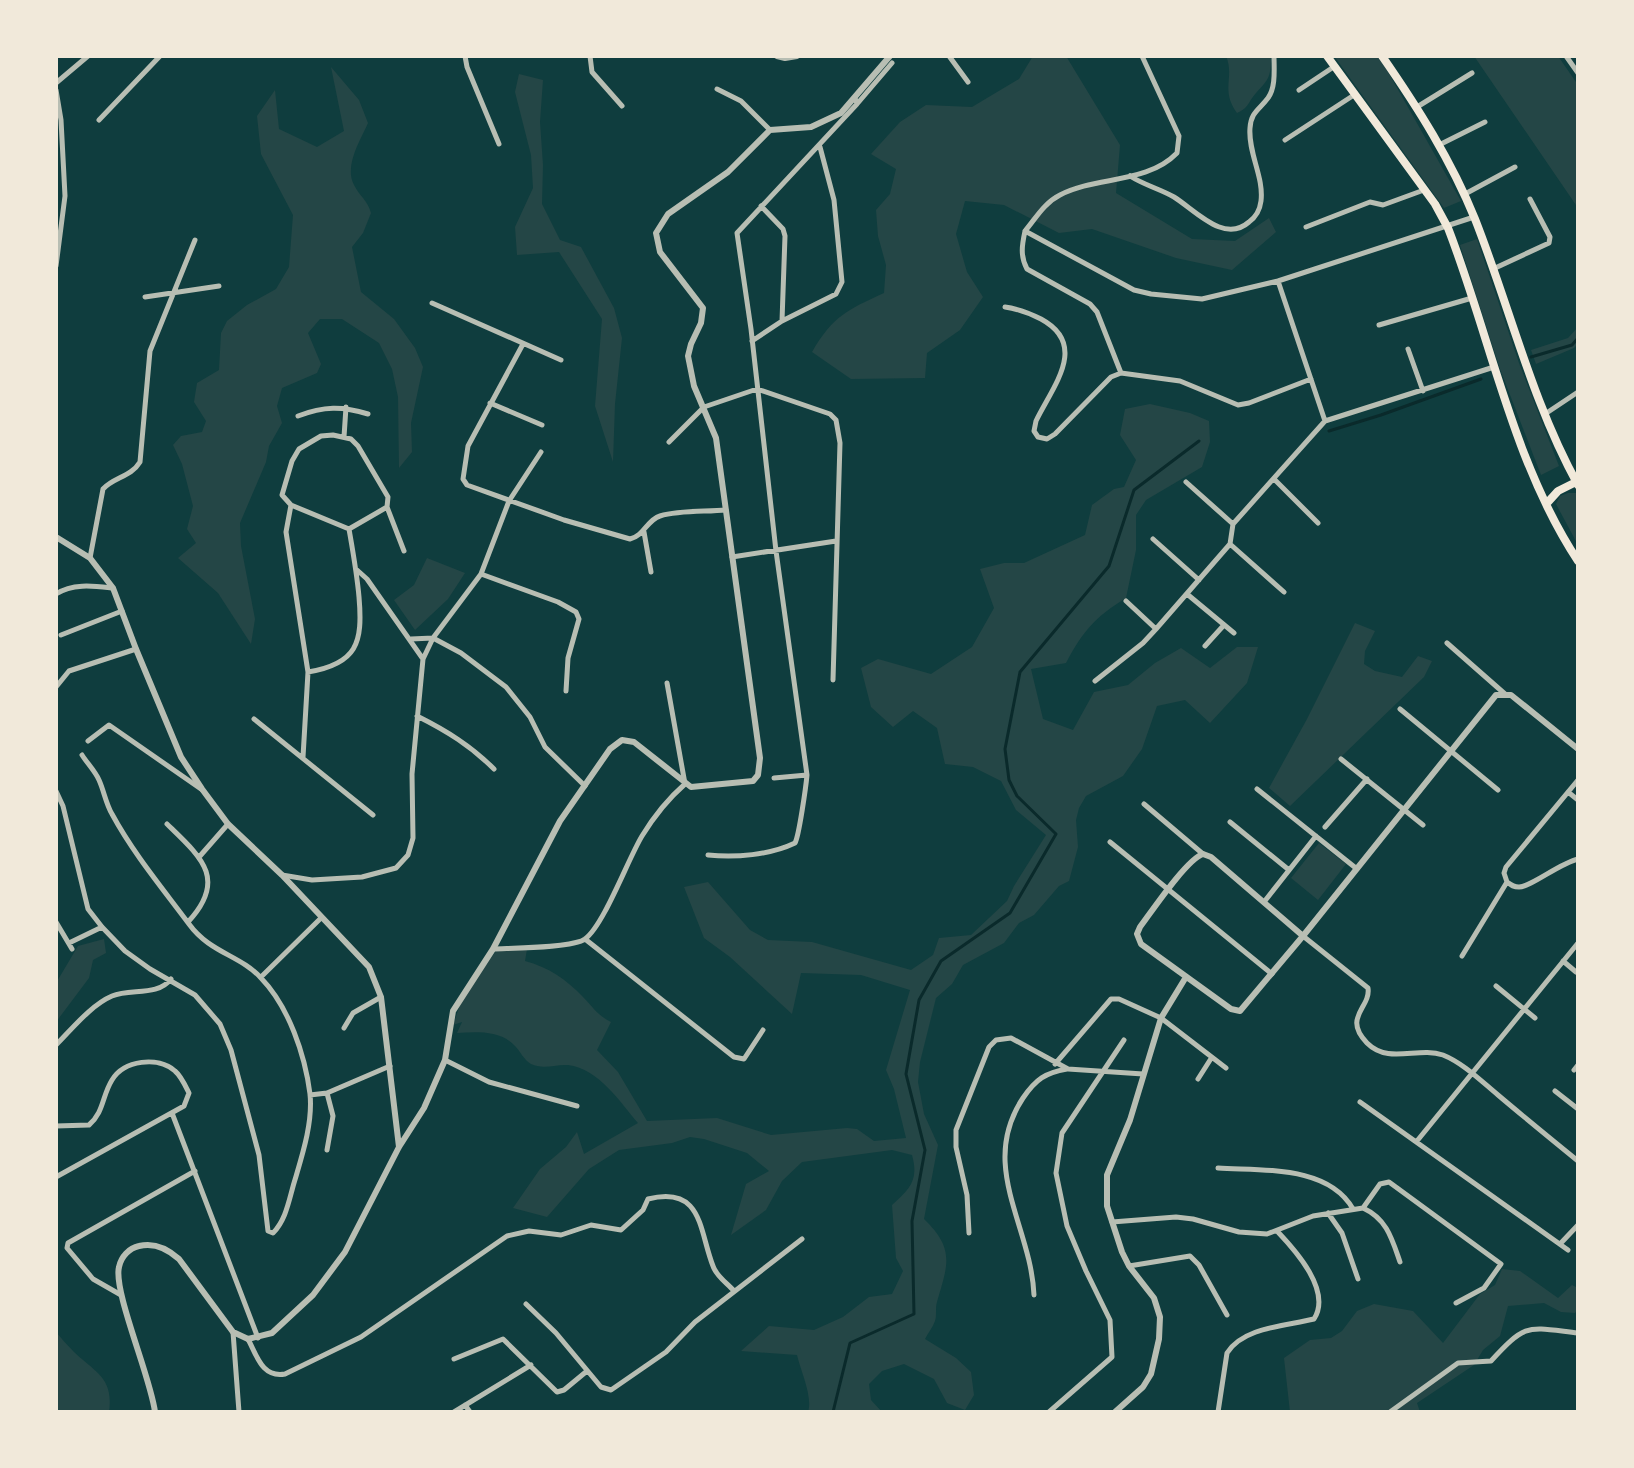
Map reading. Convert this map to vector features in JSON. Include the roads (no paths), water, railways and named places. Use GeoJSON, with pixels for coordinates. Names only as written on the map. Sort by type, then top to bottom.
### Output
{"type":"FeatureCollection","features":[{"type":"Feature","properties":{"kind":"main road"},"geometry":{"type":"LineString","coordinates":[[1327,56],[1425,190],[1448,228],[1522,445],[1578,561]]}},
{"type":"Feature","properties":{"kind":"main road"},"geometry":{"type":"LineString","coordinates":[[1382,56],[1417,107],[1464,194],[1545,414],[1577,483],[1558,491],[1548,502]]}},
{"type":"Feature","properties":{"kind":"street"},"geometry":{"type":"LineString","coordinates":[[56,83],[88,56]]}},
{"type":"Feature","properties":{"kind":"street"},"geometry":{"type":"LineString","coordinates":[[99,120],[160,56]]}},
{"type":"Feature","properties":{"kind":"street"},"geometry":{"type":"LineString","coordinates":[[465,56],[499,144]]}},
{"type":"Feature","properties":{"kind":"street"},"geometry":{"type":"LineString","coordinates":[[590,56],[592,72],[622,106]]}},
{"type":"Feature","properties":{"kind":"street"},"geometry":{"type":"LineString","coordinates":[[777,56],[797,56]]}},
{"type":"Feature","properties":{"kind":"street"},"geometry":{"type":"LineString","coordinates":[[949,56],[968,82]]}},
{"type":"Feature","properties":{"kind":"street"},"geometry":{"type":"LineString","coordinates":[[1121,373],[1097,312],[1090,304],[1027,269],[1022,260],[1025,231],[1039,211],[1059,195],[1130,176],[1171,159],[1179,146],[1179,136],[1142,56]]}},
{"type":"Feature","properties":{"kind":"street"},"geometry":{"type":"LineString","coordinates":[[1130,176],[1171,195],[1214,225],[1234,229],[1253,220],[1262,198],[1250,147],[1250,128],[1256,108],[1267,99],[1273,85],[1274,56]]}},
{"type":"Feature","properties":{"kind":"street"},"geometry":{"type":"LineString","coordinates":[[1566,56],[1578,73]]}},
{"type":"Feature","properties":{"kind":"street"},"geometry":{"type":"LineString","coordinates":[[708,855],[724,857],[755,853],[795,843],[799,836],[807,775],[737,233],[820,146],[891,60]]}},
{"type":"Feature","properties":{"kind":"street"},"geometry":{"type":"LineString","coordinates":[[1299,90],[1335,66]]}},
{"type":"Feature","properties":{"kind":"street"},"geometry":{"type":"LineString","coordinates":[[1417,107],[1472,73]]}},
{"type":"Feature","properties":{"kind":"street"},"geometry":{"type":"LineString","coordinates":[[717,89],[741,101],[770,130]]}},
{"type":"Feature","properties":{"kind":"street"},"geometry":{"type":"LineString","coordinates":[[56,90],[61,120],[65,196],[56,266]]}},
{"type":"Feature","properties":{"kind":"street"},"geometry":{"type":"LineString","coordinates":[[1285,140],[1355,95]]}},
{"type":"Feature","properties":{"kind":"street"},"geometry":{"type":"LineString","coordinates":[[155,1412],[149,1380],[122,1296],[118,1274],[123,1257],[135,1247],[161,1247],[179,1259],[233,1332],[248,1339],[272,1333],[284,1324],[313,1295],[345,1252],[399,1147],[424,1108],[445,1060],[453,1011],[493,949],[560,821],[610,749],[622,740],[634,742],[685,784],[699,787],[753,781],[761,767],[716,438],[694,386],[688,356],[701,323],[703,308],[660,252],[656,233],[668,214],[728,172],[770,130],[819,125],[856,101]]}},
{"type":"Feature","properties":{"kind":"street"},"geometry":{"type":"LineString","coordinates":[[1439,145],[1485,122]]}},
{"type":"Feature","properties":{"kind":"street"},"geometry":{"type":"LineString","coordinates":[[752,341],[782,321],[836,294],[842,282],[837,215],[820,146]]}},
{"type":"Feature","properties":{"kind":"street"},"geometry":{"type":"LineString","coordinates":[[1464,194],[1515,167]]}},
{"type":"Feature","properties":{"kind":"street"},"geometry":{"type":"LineString","coordinates":[[1306,227],[1370,202],[1383,205],[1425,190]]}},
{"type":"Feature","properties":{"kind":"street"},"geometry":{"type":"LineString","coordinates":[[1493,269],[1549,243],[1550,237],[1530,199]]}},
{"type":"Feature","properties":{"kind":"street"},"geometry":{"type":"LineString","coordinates":[[761,206],[783,229],[785,236],[782,321]]}},
{"type":"Feature","properties":{"kind":"street"},"geometry":{"type":"LineString","coordinates":[[1025,231],[1134,290],[1202,299],[1278,281],[1474,217]]}},
{"type":"Feature","properties":{"kind":"street"},"geometry":{"type":"LineString","coordinates":[[90,558],[103,489],[108,483],[134,471],[140,462],[150,351],[195,240]]}},
{"type":"Feature","properties":{"kind":"street"},"geometry":{"type":"LineString","coordinates":[[1278,281],[1325,421]]}},
{"type":"Feature","properties":{"kind":"street"},"geometry":{"type":"LineString","coordinates":[[145,297],[219,286]]}},
{"type":"Feature","properties":{"kind":"street"},"geometry":{"type":"LineString","coordinates":[[1379,325],[1473,298]]}},
{"type":"Feature","properties":{"kind":"street"},"geometry":{"type":"LineString","coordinates":[[432,303],[561,360]]}},
{"type":"Feature","properties":{"kind":"street"},"geometry":{"type":"LineString","coordinates":[[1005,307],[1026,311],[1050,324],[1064,339],[1065,362],[1036,421],[1034,431],[1038,437],[1047,439],[1055,434],[1111,377],[1121,373],[1180,381],[1238,405],[1311,379]]}},
{"type":"Feature","properties":{"kind":"street"},"geometry":{"type":"LineString","coordinates":[[523,344],[468,446],[463,479],[467,485],[621,538],[638,537],[661,516],[726,510]]}},
{"type":"Feature","properties":{"kind":"street"},"geometry":{"type":"LineString","coordinates":[[1408,349],[1423,391]]}},
{"type":"Feature","properties":{"kind":"street"},"geometry":{"type":"LineString","coordinates":[[1095,681],[1143,643],[1187,594],[1230,544],[1233,524],[1325,421],[1494,367]]}},
{"type":"Feature","properties":{"kind":"street"},"geometry":{"type":"LineString","coordinates":[[669,442],[704,407],[757,389],[830,414],[838,426],[840,443],[833,680]]}},
{"type":"Feature","properties":{"kind":"street"},"geometry":{"type":"LineString","coordinates":[[1545,414],[1578,392]]}},
{"type":"Feature","properties":{"kind":"street"},"geometry":{"type":"LineString","coordinates":[[490,403],[542,425]]}},
{"type":"Feature","properties":{"kind":"street"},"geometry":{"type":"LineString","coordinates":[[298,416],[320,408],[346,407],[368,414]]}},
{"type":"Feature","properties":{"kind":"street"},"geometry":{"type":"LineString","coordinates":[[344,437],[346,407]]}},
{"type":"Feature","properties":{"kind":"street"},"geometry":{"type":"LineString","coordinates":[[349,529],[284,500],[282,489],[299,449],[321,436],[344,437],[358,446],[388,497],[387,507],[404,551]]}},
{"type":"Feature","properties":{"kind":"street"},"geometry":{"type":"LineString","coordinates":[[282,875],[312,880],[362,877],[396,868],[403,862],[413,838],[412,774],[423,659],[433,638],[481,574],[509,501],[541,452]]}},
{"type":"Feature","properties":{"kind":"street"},"geometry":{"type":"LineString","coordinates":[[1275,480],[1318,523]]}},
{"type":"Feature","properties":{"kind":"street"},"geometry":{"type":"LineString","coordinates":[[1186,482],[1233,524]]}},
{"type":"Feature","properties":{"kind":"street"},"geometry":{"type":"LineString","coordinates":[[291,505],[287,544],[308,672],[303,757]]}},
{"type":"Feature","properties":{"kind":"street"},"geometry":{"type":"LineString","coordinates":[[349,529],[387,507]]}},
{"type":"Feature","properties":{"kind":"street"},"geometry":{"type":"LineString","coordinates":[[308,672],[327,669],[341,662],[359,638],[362,628],[357,569],[349,529]]}},
{"type":"Feature","properties":{"kind":"street"},"geometry":{"type":"LineString","coordinates":[[644,531],[651,572]]}},
{"type":"Feature","properties":{"kind":"street"},"geometry":{"type":"LineString","coordinates":[[56,537],[90,558],[113,588],[181,757],[202,789],[228,824],[282,875],[369,967],[381,997],[399,1147]]}},
{"type":"Feature","properties":{"kind":"street"},"geometry":{"type":"LineString","coordinates":[[1153,539],[1199,580]]}},
{"type":"Feature","properties":{"kind":"street"},"geometry":{"type":"LineString","coordinates":[[732,557],[836,541]]}},
{"type":"Feature","properties":{"kind":"street"},"geometry":{"type":"LineString","coordinates":[[1230,544],[1284,592]]}},
{"type":"Feature","properties":{"kind":"street"},"geometry":{"type":"LineString","coordinates":[[357,569],[423,659]]}},
{"type":"Feature","properties":{"kind":"street"},"geometry":{"type":"LineString","coordinates":[[481,574],[558,602],[576,612],[579,619],[568,658],[566,691]]}},
{"type":"Feature","properties":{"kind":"street"},"geometry":{"type":"LineString","coordinates":[[56,594],[65,589],[89,585],[113,588]]}},
{"type":"Feature","properties":{"kind":"street"},"geometry":{"type":"LineString","coordinates":[[1187,594],[1234,633]]}},
{"type":"Feature","properties":{"kind":"street"},"geometry":{"type":"LineString","coordinates":[[1126,601],[1156,629]]}},
{"type":"Feature","properties":{"kind":"street"},"geometry":{"type":"LineString","coordinates":[[61,635],[122,611]]}},
{"type":"Feature","properties":{"kind":"street"},"geometry":{"type":"LineString","coordinates":[[1205,646],[1224,625]]}},
{"type":"Feature","properties":{"kind":"street"},"geometry":{"type":"LineString","coordinates":[[411,639],[433,638],[461,653],[506,687],[530,717],[545,747],[585,786]]}},
{"type":"Feature","properties":{"kind":"street"},"geometry":{"type":"LineString","coordinates":[[1447,643],[1505,694],[1516,699],[1578,749]]}},
{"type":"Feature","properties":{"kind":"street"},"geometry":{"type":"LineString","coordinates":[[56,687],[69,671],[136,649]]}},
{"type":"Feature","properties":{"kind":"street"},"geometry":{"type":"LineString","coordinates":[[493,949],[573,943],[585,939],[606,908],[642,837],[685,784],[667,683]]}},
{"type":"Feature","properties":{"kind":"street"},"geometry":{"type":"LineString","coordinates":[[1203,854],[1195,857],[1137,934],[1141,944],[1231,1009],[1240,1011],[1496,695],[1505,694]]}},
{"type":"Feature","properties":{"kind":"street"},"geometry":{"type":"LineString","coordinates":[[1400,709],[1498,790]]}},
{"type":"Feature","properties":{"kind":"street"},"geometry":{"type":"LineString","coordinates":[[417,716],[451,733],[494,769]]}},
{"type":"Feature","properties":{"kind":"street"},"geometry":{"type":"LineString","coordinates":[[254,719],[373,815]]}},
{"type":"Feature","properties":{"kind":"street"},"geometry":{"type":"LineString","coordinates":[[88,741],[109,725],[202,789]]}},
{"type":"Feature","properties":{"kind":"street"},"geometry":{"type":"LineString","coordinates":[[56,791],[63,806],[88,909],[125,951],[195,995],[220,1024],[231,1050],[259,1155],[270,1233],[280,1225],[301,1157],[310,1095],[294,1032],[284,1008],[261,977],[248,966],[212,948],[188,922],[116,821],[98,778],[82,755]]}},
{"type":"Feature","properties":{"kind":"street"},"geometry":{"type":"LineString","coordinates":[[1341,759],[1423,825]]}},
{"type":"Feature","properties":{"kind":"street"},"geometry":{"type":"LineString","coordinates":[[774,778],[807,775]]}},
{"type":"Feature","properties":{"kind":"street"},"geometry":{"type":"LineString","coordinates":[[1325,827],[1367,779]]}},
{"type":"Feature","properties":{"kind":"street"},"geometry":{"type":"LineString","coordinates":[[1578,780],[1504,873],[1512,886],[1523,887],[1558,865],[1578,859]]}},
{"type":"Feature","properties":{"kind":"street"},"geometry":{"type":"LineString","coordinates":[[1257,789],[1357,869]]}},
{"type":"Feature","properties":{"kind":"street"},"geometry":{"type":"LineString","coordinates":[[1568,792],[1578,800]]}},
{"type":"Feature","properties":{"kind":"street"},"geometry":{"type":"LineString","coordinates":[[1144,804],[1368,988],[1366,999],[1357,1013],[1357,1023],[1366,1042],[1386,1054],[1443,1055],[1470,1072],[1578,1161]]}},
{"type":"Feature","properties":{"kind":"street"},"geometry":{"type":"LineString","coordinates":[[1230,822],[1289,870]]}},
{"type":"Feature","properties":{"kind":"street"},"geometry":{"type":"LineString","coordinates":[[167,824],[200,856],[205,866],[206,895],[202,907],[188,922]]}},
{"type":"Feature","properties":{"kind":"street"},"geometry":{"type":"LineString","coordinates":[[200,856],[228,824]]}},
{"type":"Feature","properties":{"kind":"street"},"geometry":{"type":"LineString","coordinates":[[1264,902],[1316,836]]}},
{"type":"Feature","properties":{"kind":"street"},"geometry":{"type":"LineString","coordinates":[[1110,842],[1272,974]]}},
{"type":"Feature","properties":{"kind":"street"},"geometry":{"type":"LineString","coordinates":[[1462,956],[1507,882]]}},
{"type":"Feature","properties":{"kind":"street"},"geometry":{"type":"LineString","coordinates":[[261,977],[321,918]]}},
{"type":"Feature","properties":{"kind":"street"},"geometry":{"type":"LineString","coordinates":[[56,922],[70,946],[102,927]]}},
{"type":"Feature","properties":{"kind":"street"},"geometry":{"type":"LineString","coordinates":[[585,939],[734,1057],[744,1059],[763,1030]]}},
{"type":"Feature","properties":{"kind":"street"},"geometry":{"type":"LineString","coordinates":[[1417,1141],[1470,1072],[1578,943]]}},
{"type":"Feature","properties":{"kind":"street"},"geometry":{"type":"LineString","coordinates":[[1563,961],[1576,972]]}},
{"type":"Feature","properties":{"kind":"street"},"geometry":{"type":"LineString","coordinates":[[1115,1412],[1143,1387],[1151,1374],[1159,1339],[1160,1317],[1154,1298],[1129,1266],[1112,1222],[1105,1189],[1107,1175],[1130,1120],[1161,1018],[1186,977]]}},
{"type":"Feature","properties":{"kind":"street"},"geometry":{"type":"LineString","coordinates":[[56,1045],[100,1003],[113,995],[157,989],[171,979]]}},
{"type":"Feature","properties":{"kind":"street"},"geometry":{"type":"LineString","coordinates":[[1496,986],[1535,1018]]}},
{"type":"Feature","properties":{"kind":"street"},"geometry":{"type":"LineString","coordinates":[[344,1028],[353,1013],[381,997]]}},
{"type":"Feature","properties":{"kind":"street"},"geometry":{"type":"LineString","coordinates":[[1055,1064],[1104,1004],[1111,999],[1119,999],[1161,1018],[1226,1068]]}},
{"type":"Feature","properties":{"kind":"street"},"geometry":{"type":"LineString","coordinates":[[969,1233],[967,1195],[956,1147],[956,1130],[989,1047],[996,1040],[1011,1038],[1068,1069],[1143,1074]]}},
{"type":"Feature","properties":{"kind":"street"},"geometry":{"type":"LineString","coordinates":[[1049,1412],[1112,1357],[1110,1320],[1067,1226],[1056,1173],[1062,1133],[1124,1040]]}},
{"type":"Feature","properties":{"kind":"street"},"geometry":{"type":"LineString","coordinates":[[1198,1079],[1212,1057]]}},
{"type":"Feature","properties":{"kind":"street"},"geometry":{"type":"LineString","coordinates":[[445,1060],[489,1082],[577,1106]]}},
{"type":"Feature","properties":{"kind":"street"},"geometry":{"type":"LineString","coordinates":[[56,1126],[89,1125],[101,1112],[112,1080],[120,1071],[136,1063],[165,1064],[176,1071],[189,1093],[184,1106],[56,1177]]}},
{"type":"Feature","properties":{"kind":"street"},"geometry":{"type":"LineString","coordinates":[[310,1095],[327,1093],[390,1066]]}},
{"type":"Feature","properties":{"kind":"street"},"geometry":{"type":"LineString","coordinates":[[1034,1295],[1033,1274],[1003,1158],[1005,1134],[1011,1116],[1031,1086],[1041,1076],[1068,1069]]}},
{"type":"Feature","properties":{"kind":"street"},"geometry":{"type":"LineString","coordinates":[[1555,1091],[1578,1109]]}},
{"type":"Feature","properties":{"kind":"street"},"geometry":{"type":"LineString","coordinates":[[327,1093],[333,1116],[327,1150]]}},
{"type":"Feature","properties":{"kind":"street"},"geometry":{"type":"LineString","coordinates":[[1360,1102],[1568,1250]]}},
{"type":"Feature","properties":{"kind":"street"},"geometry":{"type":"LineString","coordinates":[[172,1113],[258,1338]]}},
{"type":"Feature","properties":{"kind":"street"},"geometry":{"type":"LineString","coordinates":[[1218,1168],[1276,1172],[1316,1179],[1339,1190],[1353,1209]]}},
{"type":"Feature","properties":{"kind":"street"},"geometry":{"type":"LineString","coordinates":[[122,1296],[82,1269],[67,1248],[68,1243],[195,1171]]}},
{"type":"Feature","properties":{"kind":"street"},"geometry":{"type":"LineString","coordinates":[[1363,1208],[1380,1184],[1393,1184],[1501,1264],[1484,1288],[1456,1303]]}},
{"type":"Feature","properties":{"kind":"street"},"geometry":{"type":"LineString","coordinates":[[248,1339],[265,1371],[273,1375],[285,1374],[361,1337],[507,1236],[536,1231],[561,1235],[591,1225],[621,1230],[643,1210],[648,1199],[656,1197],[676,1197],[693,1208],[699,1217],[714,1270],[734,1291]]}},
{"type":"Feature","properties":{"kind":"street"},"geometry":{"type":"LineString","coordinates":[[1112,1222],[1176,1217],[1239,1232],[1267,1234],[1301,1219],[1363,1208],[1384,1223],[1400,1262]]}},
{"type":"Feature","properties":{"kind":"street"},"geometry":{"type":"LineString","coordinates":[[1328,1213],[1342,1233],[1358,1279]]}},
{"type":"Feature","properties":{"kind":"street"},"geometry":{"type":"LineString","coordinates":[[1560,1244],[1578,1225]]}},
{"type":"Feature","properties":{"kind":"street"},"geometry":{"type":"LineString","coordinates":[[1218,1412],[1227,1353],[1232,1345],[1249,1334],[1314,1319],[1320,1307],[1313,1280],[1290,1244],[1277,1231]]}},
{"type":"Feature","properties":{"kind":"street"},"geometry":{"type":"LineString","coordinates":[[526,1304],[556,1333],[601,1387],[611,1390],[666,1352],[687,1329],[802,1239]]}},
{"type":"Feature","properties":{"kind":"street"},"geometry":{"type":"LineString","coordinates":[[1129,1266],[1190,1256],[1199,1265],[1227,1315]]}},
{"type":"Feature","properties":{"kind":"street"},"geometry":{"type":"LineString","coordinates":[[1390,1412],[1458,1363],[1491,1361],[1515,1335],[1524,1330],[1540,1328],[1578,1333]]}},
{"type":"Feature","properties":{"kind":"street"},"geometry":{"type":"LineString","coordinates":[[233,1332],[239,1412]]}},
{"type":"Feature","properties":{"kind":"street"},"geometry":{"type":"LineString","coordinates":[[454,1359],[503,1339],[557,1392],[587,1371]]}},
{"type":"Feature","properties":{"kind":"street"},"geometry":{"type":"LineString","coordinates":[[454,1412],[531,1365]]}},
{"type":"Feature","properties":{"kind":"street"},"geometry":{"type":"LineString","coordinates":[[465,1405],[470,1412]]}},
{"type":"Feature","properties":{"kind":"waterway"},"geometry":{"type":"LineString","coordinates":[[1531,357],[1572,345],[1578,338]]}},
{"type":"Feature","properties":{"kind":"waterway"},"geometry":{"type":"LineString","coordinates":[[1329,431],[1481,379]]}},
{"type":"Feature","properties":{"kind":"waterway"},"geometry":{"type":"LineString","coordinates":[[833,1412],[850,1343],[914,1314],[912,1221],[925,1150],[906,1074],[919,1000],[941,961],[1010,913],[1056,834],[1017,796],[1009,780],[1005,749],[1020,672],[1109,566],[1134,490],[1199,441]]}}]}
